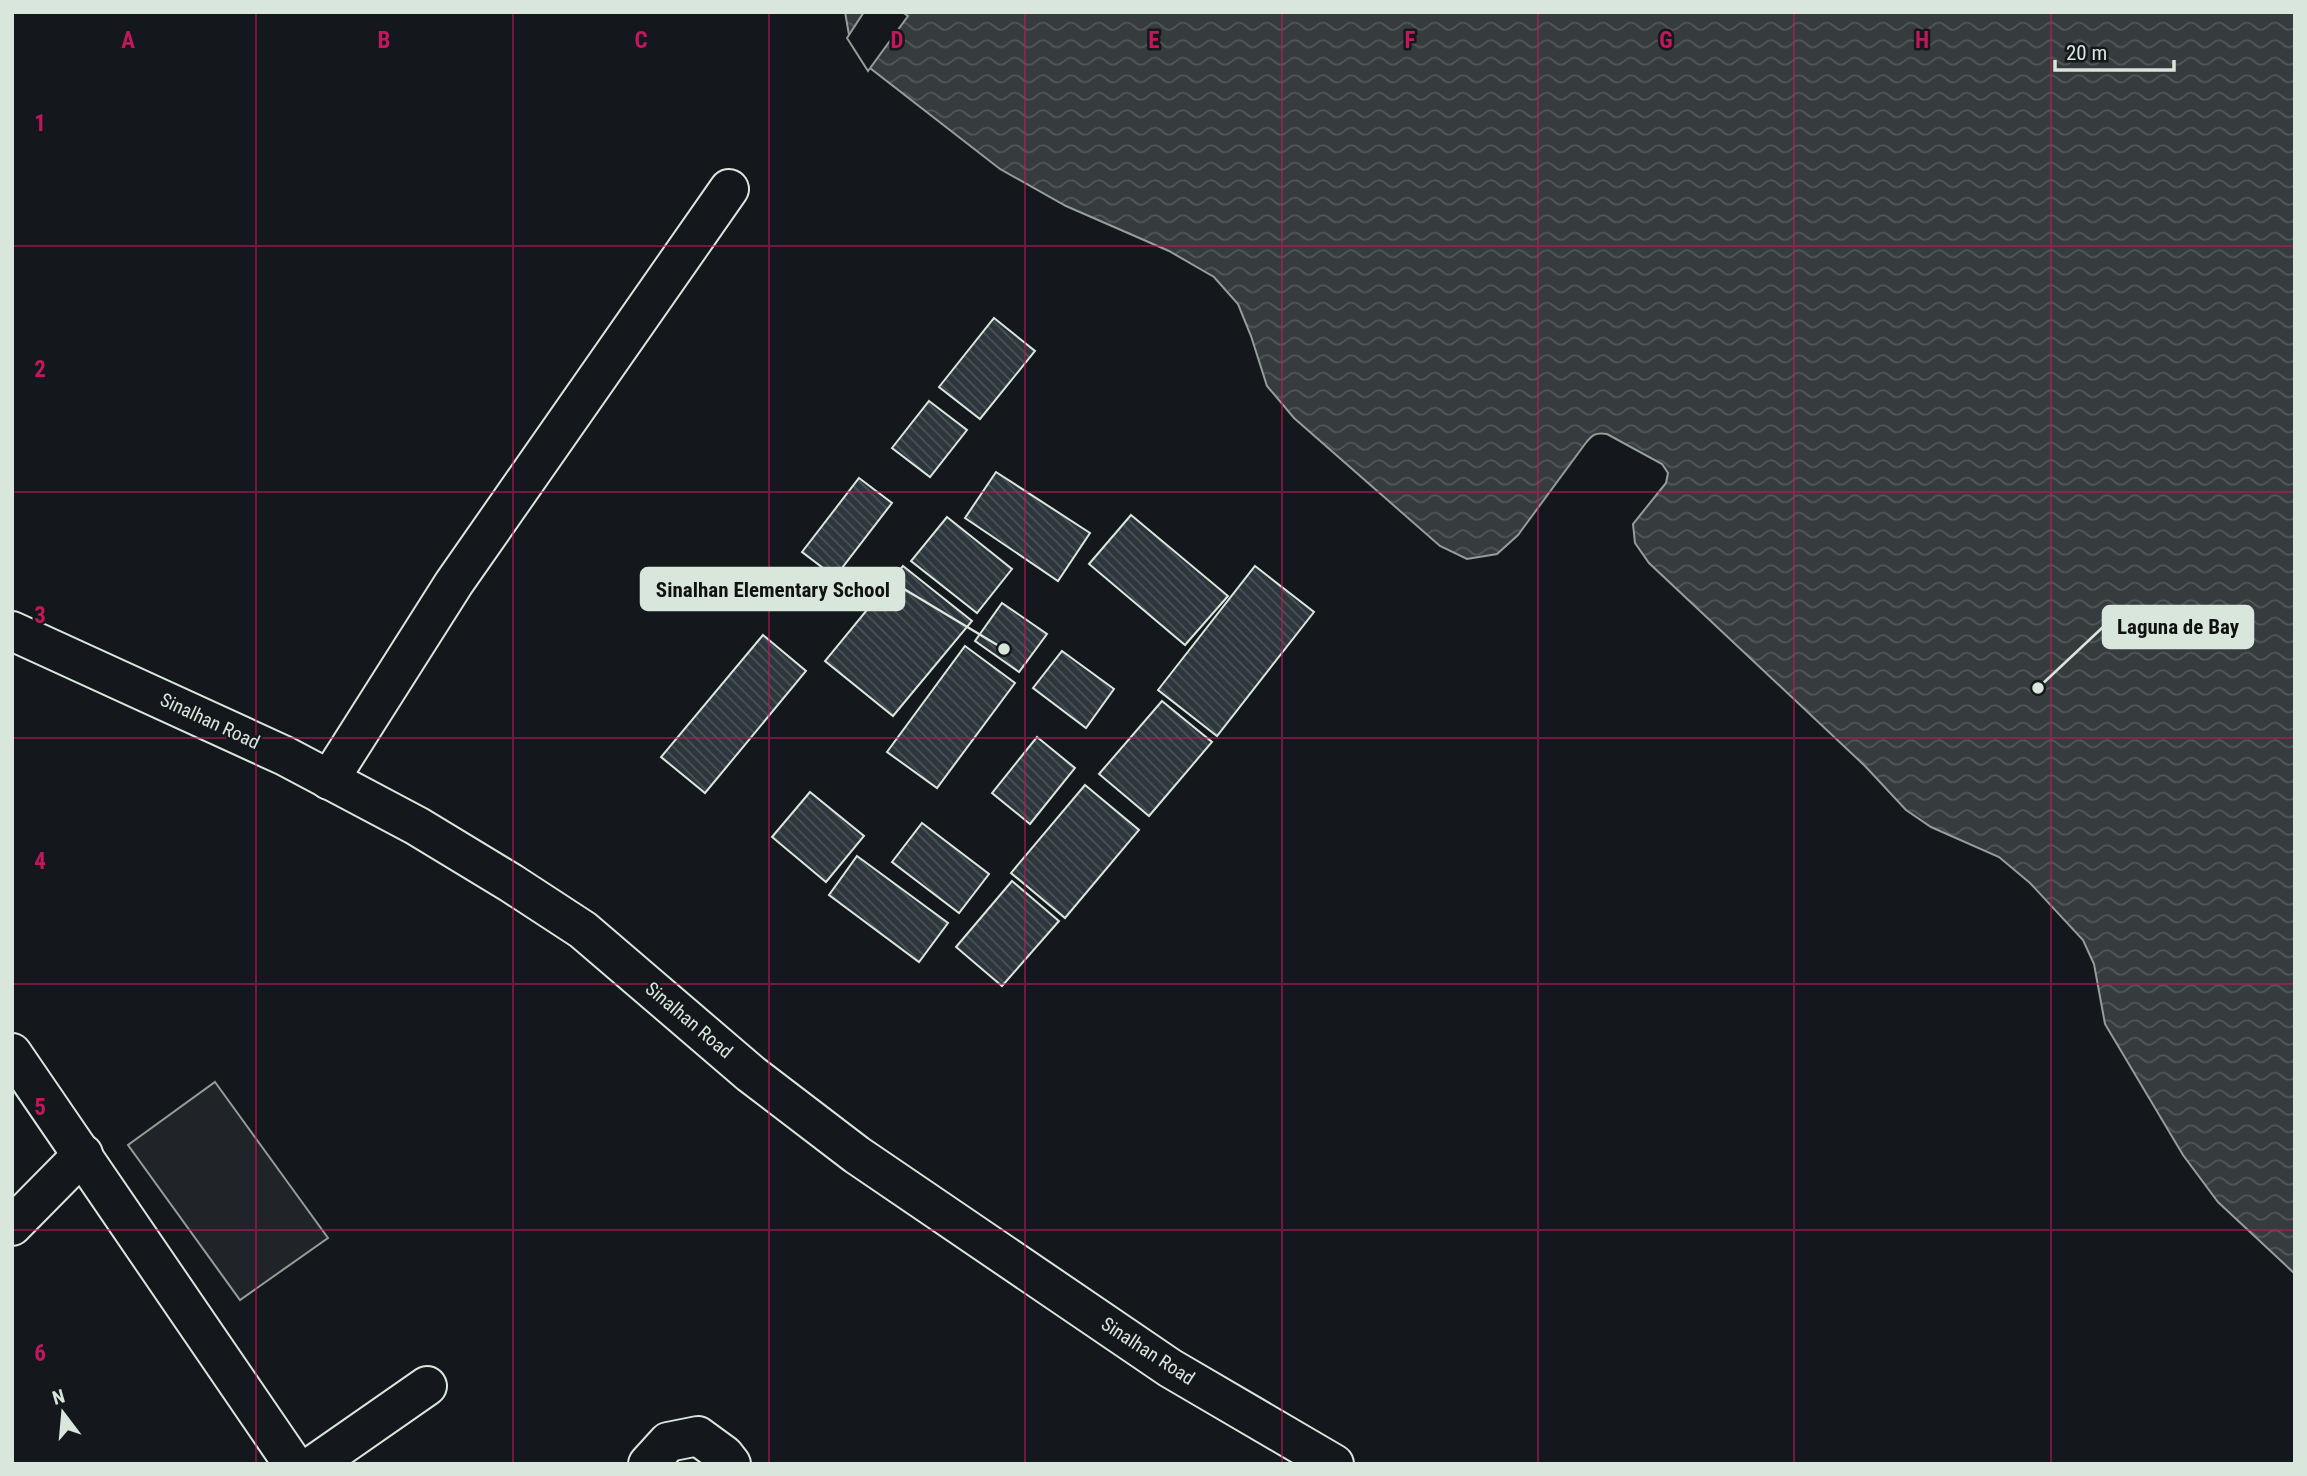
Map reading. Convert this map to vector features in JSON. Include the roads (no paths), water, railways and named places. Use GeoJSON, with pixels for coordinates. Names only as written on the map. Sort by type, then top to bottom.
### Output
{"type":"FeatureCollection","features":[{"type":"Feature","properties":{"kind":"street"},"geometry":{"type":"LineString","coordinates":[[328,780],[454,583],[729,189]]}},
{"type":"Feature","properties":{"kind":"street","name":"Sinalhan Road"},"geometry":{"type":"LineString","coordinates":[[12,631],[285,756],[417,826],[583,930],[751,1074],[857,1155],[1170,1368],[1334,1464]]}},
{"type":"Feature","properties":{"kind":"street"},"geometry":{"type":"LineString","coordinates":[[12,1053],[293,1464]]}},
{"type":"Feature","properties":{"kind":"street"},"geometry":{"type":"LineString","coordinates":[[12,1226],[83,1154]]}},
{"type":"Feature","properties":{"kind":"street"},"geometry":{"type":"LineString","coordinates":[[315,1464],[427,1387]]}},
{"type":"Feature","properties":{"kind":"street"},"geometry":{"type":"LineString","coordinates":[[648,1464],[668,1442],[698,1436],[724,1455],[731,1464]]}},
{"type":"Feature","properties":{"kind":"water"},"geometry":{"type":"Polygon","coordinates":[[[845,12],[2295,12],[2295,1274],[2218,1202],[2183,1155],[2105,1024],[2094,964],[2083,940],[2030,883],[1999,857],[1931,827],[1906,810],[1865,766],[1649,563],[1635,543],[1633,524],[1666,483],[1668,473],[1662,464],[1607,434],[1597,434],[1585,444],[1518,535],[1497,554],[1467,559],[1440,546],[1294,418],[1267,386],[1238,304],[1214,277],[1169,251],[1066,206],[1000,169],[870,68],[849,35],[845,12]]]}},
{"type":"Feature","properties":{"kind":"place","name":"Sinalhan Elementary School"},"geometry":{"type":"Point","coordinates":[1004,649]}},
{"type":"Feature","properties":{"kind":"place","name":"Laguna de Bay"},"geometry":{"type":"Point","coordinates":[2038,688]}}]}
